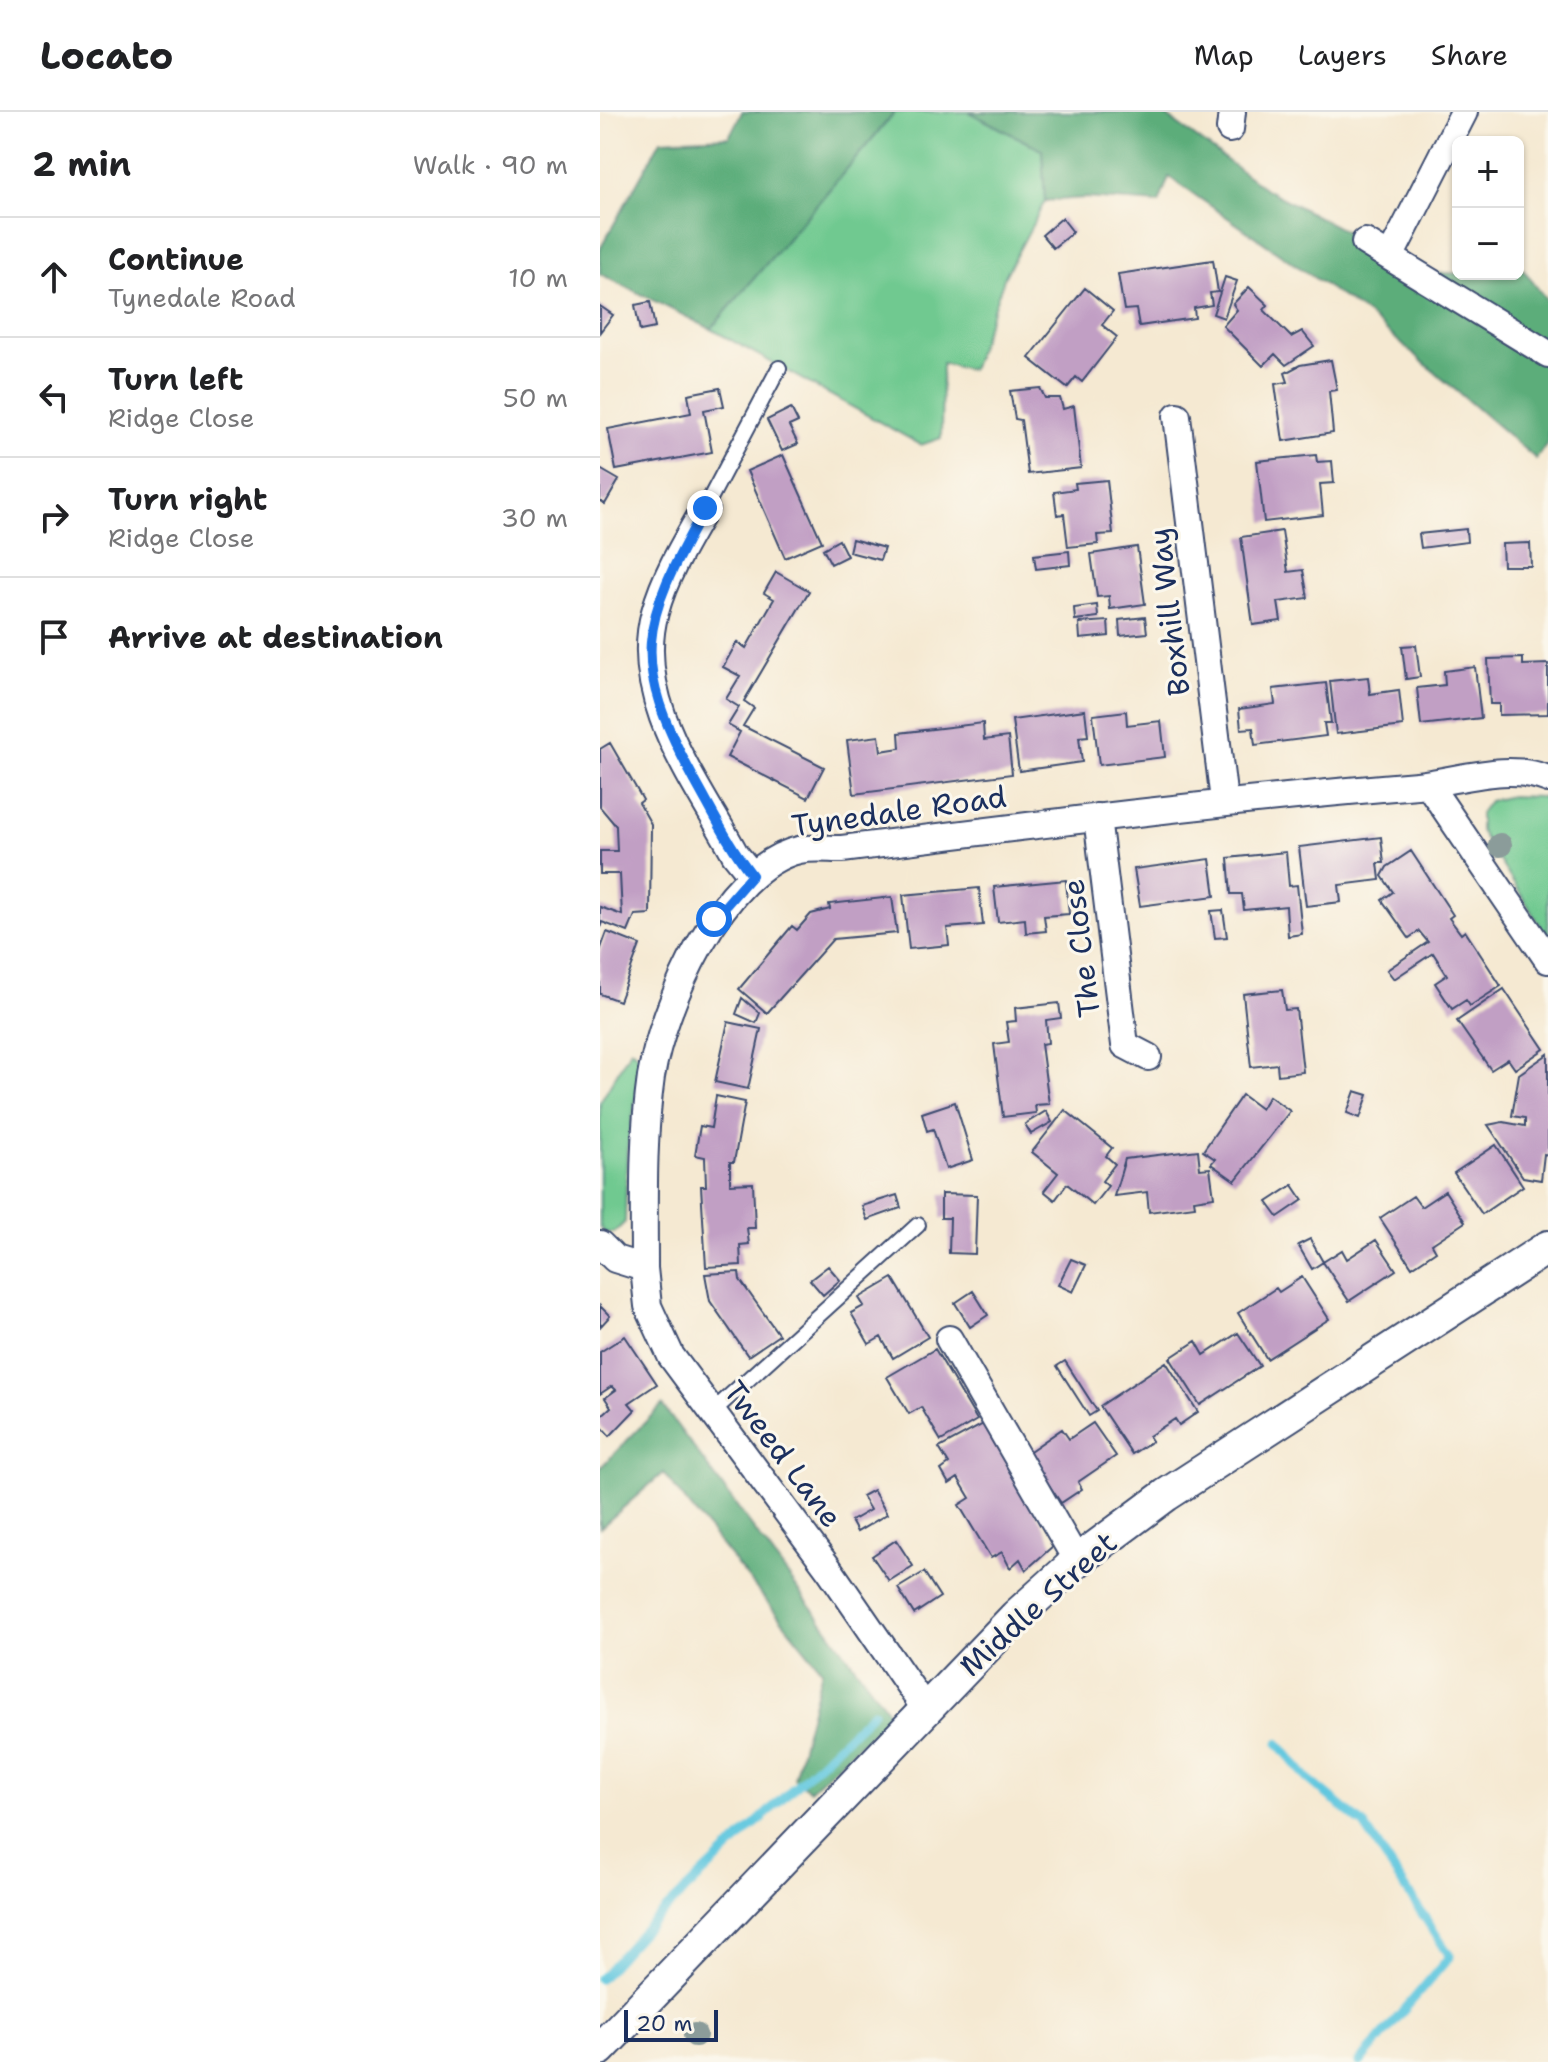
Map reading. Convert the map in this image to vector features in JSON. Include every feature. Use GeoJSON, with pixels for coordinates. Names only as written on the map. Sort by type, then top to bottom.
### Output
{"type":"FeatureCollection","features":[{"type":"Feature","properties":{"kind":"street"},"geometry":{"type":"LineString","coordinates":[[1391,255],[1464,112]]}},
{"type":"Feature","properties":{"kind":"street"},"geometry":{"type":"LineString","coordinates":[[1365,242],[1391,255],[1548,354]]}},
{"type":"Feature","properties":{"kind":"street","name":"Boxhill Way"},"geometry":{"type":"LineString","coordinates":[[1177,416],[1224,801]]}},
{"type":"Feature","properties":{"kind":"street"},"geometry":{"type":"LineString","coordinates":[[705,508],[673,566],[654,613],[649,657],[659,709],[665,723],[735,854],[752,875]]}},
{"type":"Feature","properties":{"kind":"street","name":"Tynedale Road"},"geometry":{"type":"LineString","coordinates":[[644,1268],[644,1182],[651,1076],[681,982],[714,919],[752,875],[798,850],[842,849],[1224,801],[1428,784],[1530,771],[1548,779]]}},
{"type":"Feature","properties":{"kind":"street"},"geometry":{"type":"LineString","coordinates":[[1428,784],[1548,960]]}},
{"type":"Feature","properties":{"kind":"street","name":"The Close"},"geometry":{"type":"LineString","coordinates":[[1097,817],[1125,1045],[1148,1057]]}},
{"type":"Feature","properties":{"kind":"street"},"geometry":{"type":"LineString","coordinates":[[600,1244],[615,1259],[644,1268]]}},
{"type":"Feature","properties":{"kind":"street","name":"Middle Street"},"geometry":{"type":"LineString","coordinates":[[600,2049],[1016,1616],[1077,1561],[1166,1495],[1548,1247]]}},
{"type":"Feature","properties":{"kind":"street","name":"Tweed Lane"},"geometry":{"type":"LineString","coordinates":[[644,1268],[648,1306],[671,1356],[829,1569],[926,1710]]}},
{"type":"Feature","properties":{"kind":"street"},"geometry":{"type":"LineString","coordinates":[[949,1339],[1077,1561]]}},
{"type":"Feature","properties":{"kind":"lane"},"geometry":{"type":"LineString","coordinates":[[705,508],[779,368]]}},
{"type":"Feature","properties":{"kind":"lane"},"geometry":{"type":"LineString","coordinates":[[711,1413],[918,1225]]}},
{"type":"Feature","properties":{"kind":"green space"},"geometry":{"type":"Polygon","coordinates":[[[742,112],[895,112],[711,329],[600,274],[600,249],[661,140],[729,137],[742,112]]]}},
{"type":"Feature","properties":{"kind":"green space"},"geometry":{"type":"Polygon","coordinates":[[[895,112],[969,112],[1042,150],[1045,201],[1005,276],[971,370],[942,363],[941,438],[921,445],[711,329],[895,112]]]}},
{"type":"Feature","properties":{"kind":"green space"},"geometry":{"type":"Polygon","coordinates":[[[969,112],[1161,112],[1267,190],[1424,273],[1452,273],[1452,280],[1524,280],[1524,270],[1548,302],[1548,442],[1536,459],[1368,315],[1169,177],[1159,203],[1085,198],[1045,201],[1042,150],[969,112]]]}},
{"type":"Feature","properties":{"kind":"green space"},"geometry":{"type":"Polygon","coordinates":[[[1511,796],[1542,797],[1548,801],[1548,937],[1480,831],[1480,813],[1489,801],[1511,796]]]}},
{"type":"Feature","properties":{"kind":"green space"},"geometry":{"type":"Polygon","coordinates":[[[631,1049],[643,1059],[627,1150],[625,1222],[614,1233],[604,1233],[600,1227],[600,1102],[631,1049]]]}},
{"type":"Feature","properties":{"kind":"green space"},"geometry":{"type":"Polygon","coordinates":[[[662,1405],[891,1715],[810,1790],[794,1778],[822,1670],[663,1473],[600,1528],[600,1468],[662,1405]]]}},
{"type":"Feature","properties":{"kind":"building"},"geometry":{"type":"Polygon","coordinates":[[[1062,218],[1073,232],[1053,248],[1042,235],[1062,218]]]}},
{"type":"Feature","properties":{"kind":"building"},"geometry":{"type":"Polygon","coordinates":[[[1213,260],[1218,292],[1210,293],[1212,305],[1194,308],[1195,318],[1139,326],[1136,309],[1124,310],[1118,274],[1213,260]]]}},
{"type":"Feature","properties":{"kind":"building"},"geometry":{"type":"Polygon","coordinates":[[[1225,277],[1237,281],[1224,318],[1213,314],[1225,277]]]}},
{"type":"Feature","properties":{"kind":"building"},"geometry":{"type":"Polygon","coordinates":[[[1249,287],[1268,305],[1264,310],[1291,337],[1302,331],[1314,346],[1286,365],[1275,354],[1263,366],[1223,326],[1237,310],[1233,304],[1249,287]]]}},
{"type":"Feature","properties":{"kind":"building"},"geometry":{"type":"Polygon","coordinates":[[[1085,288],[1113,311],[1102,325],[1117,337],[1082,382],[1076,377],[1067,388],[1029,358],[1085,288]]]}},
{"type":"Feature","properties":{"kind":"building"},"geometry":{"type":"Polygon","coordinates":[[[650,302],[655,328],[640,331],[635,305],[650,302]]]}},
{"type":"Feature","properties":{"kind":"building"},"geometry":{"type":"Polygon","coordinates":[[[600,306],[613,315],[600,332],[600,306]]]}},
{"type":"Feature","properties":{"kind":"building"},"geometry":{"type":"Polygon","coordinates":[[[1331,360],[1337,390],[1329,391],[1333,433],[1283,441],[1275,384],[1288,382],[1285,373],[1300,365],[1331,360]]]}},
{"type":"Feature","properties":{"kind":"building"},"geometry":{"type":"Polygon","coordinates":[[[720,388],[724,406],[704,410],[712,452],[616,470],[608,429],[691,413],[688,394],[720,388]]]}},
{"type":"Feature","properties":{"kind":"building"},"geometry":{"type":"Polygon","coordinates":[[[1040,388],[1045,398],[1060,398],[1063,409],[1074,406],[1081,468],[1028,474],[1021,420],[1015,419],[1010,391],[1040,388]]]}},
{"type":"Feature","properties":{"kind":"building"},"geometry":{"type":"Polygon","coordinates":[[[791,408],[798,422],[789,426],[798,444],[782,451],[767,420],[791,408]]]}},
{"type":"Feature","properties":{"kind":"building"},"geometry":{"type":"Polygon","coordinates":[[[783,455],[822,542],[785,558],[747,471],[783,455]]]}},
{"type":"Feature","properties":{"kind":"building"},"geometry":{"type":"Polygon","coordinates":[[[1316,455],[1317,462],[1332,461],[1334,483],[1320,484],[1323,515],[1264,522],[1257,461],[1316,455]]]}},
{"type":"Feature","properties":{"kind":"building"},"geometry":{"type":"Polygon","coordinates":[[[600,469],[619,480],[605,504],[600,501],[600,469]]]}},
{"type":"Feature","properties":{"kind":"building"},"geometry":{"type":"Polygon","coordinates":[[[1107,480],[1113,534],[1097,535],[1098,544],[1068,547],[1064,514],[1057,515],[1054,492],[1076,489],[1075,483],[1107,480]]]}},
{"type":"Feature","properties":{"kind":"building"},"geometry":{"type":"Polygon","coordinates":[[[1466,529],[1467,542],[1421,548],[1419,534],[1466,529]]]}},
{"type":"Feature","properties":{"kind":"building"},"geometry":{"type":"Polygon","coordinates":[[[1282,531],[1288,572],[1303,570],[1308,598],[1278,602],[1281,621],[1253,625],[1241,537],[1282,531]]]}},
{"type":"Feature","properties":{"kind":"building"},"geometry":{"type":"Polygon","coordinates":[[[852,539],[884,548],[880,560],[849,552],[852,539]]]}},
{"type":"Feature","properties":{"kind":"building"},"geometry":{"type":"Polygon","coordinates":[[[839,540],[847,556],[831,564],[823,549],[839,540]]]}},
{"type":"Feature","properties":{"kind":"building"},"geometry":{"type":"Polygon","coordinates":[[[1530,543],[1531,566],[1503,566],[1502,544],[1530,543]]]}},
{"type":"Feature","properties":{"kind":"building"},"geometry":{"type":"Polygon","coordinates":[[[1137,547],[1145,604],[1110,609],[1109,596],[1097,597],[1091,554],[1137,547]]]}},
{"type":"Feature","properties":{"kind":"building"},"geometry":{"type":"Polygon","coordinates":[[[1069,551],[1070,565],[1036,569],[1034,555],[1069,551]]]}},
{"type":"Feature","properties":{"kind":"building"},"geometry":{"type":"Polygon","coordinates":[[[776,572],[809,591],[744,701],[754,708],[743,726],[824,767],[808,798],[727,757],[740,732],[728,725],[739,707],[726,699],[740,676],[723,667],[737,642],[746,648],[774,599],[764,593],[776,572]]]}},
{"type":"Feature","properties":{"kind":"building"},"geometry":{"type":"Polygon","coordinates":[[[1097,605],[1098,617],[1075,620],[1074,608],[1097,605]]]}},
{"type":"Feature","properties":{"kind":"building"},"geometry":{"type":"Polygon","coordinates":[[[1145,617],[1147,633],[1120,636],[1119,620],[1145,617]]]}},
{"type":"Feature","properties":{"kind":"building"},"geometry":{"type":"Polygon","coordinates":[[[1108,621],[1109,636],[1080,639],[1079,623],[1108,621]]]}},
{"type":"Feature","properties":{"kind":"building"},"geometry":{"type":"Polygon","coordinates":[[[1416,645],[1420,677],[1406,679],[1402,646],[1416,645]]]}},
{"type":"Feature","properties":{"kind":"building"},"geometry":{"type":"Polygon","coordinates":[[[1523,658],[1523,665],[1548,664],[1548,714],[1499,715],[1499,704],[1490,704],[1488,659],[1523,658]]]}},
{"type":"Feature","properties":{"kind":"building"},"geometry":{"type":"Polygon","coordinates":[[[1475,667],[1481,718],[1421,725],[1417,688],[1445,685],[1444,671],[1475,667]]]}},
{"type":"Feature","properties":{"kind":"building"},"geometry":{"type":"Polygon","coordinates":[[[1368,677],[1370,694],[1399,690],[1403,726],[1336,734],[1330,681],[1368,677]]]}},
{"type":"Feature","properties":{"kind":"building"},"geometry":{"type":"Polygon","coordinates":[[[1326,683],[1331,723],[1324,723],[1326,736],[1255,745],[1253,728],[1241,729],[1239,709],[1275,704],[1273,689],[1326,683]]]}},
{"type":"Feature","properties":{"kind":"building"},"geometry":{"type":"Polygon","coordinates":[[[1085,710],[1088,736],[1079,737],[1082,762],[1019,771],[1012,720],[1085,710]]]}},
{"type":"Feature","properties":{"kind":"building"},"geometry":{"type":"Polygon","coordinates":[[[1126,711],[1127,725],[1161,721],[1165,757],[1099,765],[1093,715],[1126,711]]]}},
{"type":"Feature","properties":{"kind":"building"},"geometry":{"type":"Polygon","coordinates":[[[983,723],[984,740],[1008,737],[1012,774],[854,794],[847,740],[879,736],[881,751],[900,748],[899,733],[983,723]]]}},
{"type":"Feature","properties":{"kind":"building"},"geometry":{"type":"Polygon","coordinates":[[[610,743],[643,800],[639,803],[651,824],[650,914],[635,915],[628,932],[602,922],[600,928],[600,907],[622,915],[620,874],[600,874],[600,851],[617,851],[616,826],[600,807],[600,749],[610,743]]]}},
{"type":"Feature","properties":{"kind":"building"},"geometry":{"type":"Polygon","coordinates":[[[1381,837],[1384,863],[1378,863],[1380,880],[1339,885],[1341,902],[1306,906],[1299,847],[1381,837]]]}},
{"type":"Feature","properties":{"kind":"building"},"geometry":{"type":"Polygon","coordinates":[[[1411,851],[1453,915],[1449,918],[1461,934],[1465,931],[1501,986],[1470,1006],[1466,1000],[1452,1009],[1435,983],[1447,975],[1433,953],[1394,979],[1387,970],[1428,942],[1419,931],[1409,938],[1382,900],[1393,892],[1382,876],[1387,867],[1411,851]]]}},
{"type":"Feature","properties":{"kind":"building"},"geometry":{"type":"Polygon","coordinates":[[[1286,852],[1289,886],[1297,885],[1302,934],[1288,936],[1286,906],[1244,910],[1242,894],[1231,894],[1228,858],[1286,852]]]}},
{"type":"Feature","properties":{"kind":"building"},"geometry":{"type":"Polygon","coordinates":[[[1210,859],[1215,896],[1140,906],[1134,869],[1210,859]]]}},
{"type":"Feature","properties":{"kind":"building"},"geometry":{"type":"Polygon","coordinates":[[[1066,880],[1069,914],[1044,916],[1046,931],[1026,933],[1025,919],[998,922],[994,887],[1066,880]]]}},
{"type":"Feature","properties":{"kind":"building"},"geometry":{"type":"Polygon","coordinates":[[[979,888],[983,925],[947,928],[949,945],[909,949],[903,895],[979,888]]]}},
{"type":"Feature","properties":{"kind":"building"},"geometry":{"type":"Polygon","coordinates":[[[892,897],[897,933],[833,939],[767,1013],[739,989],[792,926],[797,930],[811,914],[830,909],[829,904],[892,897]]]}},
{"type":"Feature","properties":{"kind":"building"},"geometry":{"type":"Polygon","coordinates":[[[1223,910],[1227,937],[1215,938],[1211,911],[1223,910]]]}},
{"type":"Feature","properties":{"kind":"building"},"geometry":{"type":"Polygon","coordinates":[[[607,932],[640,945],[619,1001],[600,994],[600,951],[607,932]]]}},
{"type":"Feature","properties":{"kind":"building"},"geometry":{"type":"Polygon","coordinates":[[[1504,989],[1544,1049],[1515,1069],[1508,1059],[1491,1070],[1457,1021],[1504,989]]]}},
{"type":"Feature","properties":{"kind":"building"},"geometry":{"type":"Polygon","coordinates":[[[1282,990],[1285,1010],[1296,1009],[1303,1072],[1278,1075],[1277,1064],[1251,1067],[1243,994],[1282,990]]]}},
{"type":"Feature","properties":{"kind":"building"},"geometry":{"type":"Polygon","coordinates":[[[742,998],[760,1013],[756,1023],[736,1014],[742,998]]]}},
{"type":"Feature","properties":{"kind":"building"},"geometry":{"type":"Polygon","coordinates":[[[1059,1003],[1061,1018],[1046,1020],[1048,1043],[1041,1044],[1049,1104],[1035,1105],[1036,1113],[1003,1117],[994,1044],[1009,1042],[1006,1022],[1016,1021],[1015,1008],[1059,1003]]]}},
{"type":"Feature","properties":{"kind":"building"},"geometry":{"type":"Polygon","coordinates":[[[728,1022],[761,1029],[748,1089],[715,1082],[728,1022]]]}},
{"type":"Feature","properties":{"kind":"building"},"geometry":{"type":"Polygon","coordinates":[[[1548,1054],[1548,1155],[1544,1154],[1541,1180],[1523,1177],[1488,1125],[1503,1122],[1525,1126],[1525,1118],[1512,1116],[1519,1074],[1548,1054]]]}},
{"type":"Feature","properties":{"kind":"building"},"geometry":{"type":"Polygon","coordinates":[[[1355,1091],[1368,1095],[1360,1118],[1347,1113],[1355,1091]]]}},
{"type":"Feature","properties":{"kind":"building"},"geometry":{"type":"Polygon","coordinates":[[[1242,1095],[1261,1109],[1269,1096],[1290,1111],[1235,1181],[1211,1164],[1215,1159],[1203,1151],[1242,1095]]]}},
{"type":"Feature","properties":{"kind":"building"},"geometry":{"type":"Polygon","coordinates":[[[716,1096],[745,1102],[734,1162],[730,1162],[730,1184],[753,1183],[755,1228],[747,1228],[749,1244],[740,1245],[741,1265],[706,1267],[701,1186],[706,1186],[705,1157],[695,1155],[700,1126],[711,1128],[716,1096]]]}},
{"type":"Feature","properties":{"kind":"building"},"geometry":{"type":"Polygon","coordinates":[[[955,1102],[973,1160],[946,1169],[933,1129],[927,1131],[922,1113],[955,1102]]]}},
{"type":"Feature","properties":{"kind":"building"},"geometry":{"type":"Polygon","coordinates":[[[1065,1110],[1112,1148],[1106,1156],[1115,1164],[1102,1181],[1108,1186],[1093,1205],[1067,1184],[1055,1200],[1044,1191],[1058,1173],[1032,1152],[1065,1110]]]}},
{"type":"Feature","properties":{"kind":"building"},"geometry":{"type":"Polygon","coordinates":[[[1046,1111],[1052,1122],[1031,1134],[1025,1124],[1046,1111]]]}},
{"type":"Feature","properties":{"kind":"building"},"geometry":{"type":"Polygon","coordinates":[[[1496,1145],[1523,1186],[1482,1214],[1454,1173],[1496,1145]]]}},
{"type":"Feature","properties":{"kind":"building"},"geometry":{"type":"Polygon","coordinates":[[[1198,1150],[1200,1169],[1210,1168],[1214,1197],[1194,1200],[1195,1206],[1149,1212],[1147,1192],[1114,1196],[1125,1159],[1198,1150]]]}},
{"type":"Feature","properties":{"kind":"building"},"geometry":{"type":"Polygon","coordinates":[[[1293,1185],[1303,1200],[1278,1217],[1267,1202],[1293,1185]]]}},
{"type":"Feature","properties":{"kind":"building"},"geometry":{"type":"Polygon","coordinates":[[[1445,1191],[1465,1222],[1432,1244],[1436,1251],[1412,1267],[1380,1218],[1413,1196],[1421,1207],[1445,1191]]]}},
{"type":"Feature","properties":{"kind":"building"},"geometry":{"type":"Polygon","coordinates":[[[941,1194],[977,1195],[975,1254],[949,1253],[950,1218],[941,1218],[941,1194]]]}},
{"type":"Feature","properties":{"kind":"building"},"geometry":{"type":"Polygon","coordinates":[[[897,1195],[901,1208],[867,1220],[862,1206],[897,1195]]]}},
{"type":"Feature","properties":{"kind":"building"},"geometry":{"type":"Polygon","coordinates":[[[1310,1239],[1323,1262],[1312,1269],[1298,1245],[1310,1239]]]}},
{"type":"Feature","properties":{"kind":"building"},"geometry":{"type":"Polygon","coordinates":[[[1376,1240],[1396,1270],[1349,1301],[1323,1262],[1342,1250],[1347,1259],[1376,1240]]]}},
{"type":"Feature","properties":{"kind":"building"},"geometry":{"type":"Polygon","coordinates":[[[1071,1259],[1086,1265],[1073,1292],[1058,1285],[1071,1259]]]}},
{"type":"Feature","properties":{"kind":"building"},"geometry":{"type":"Polygon","coordinates":[[[828,1266],[840,1280],[823,1295],[810,1280],[828,1266]]]}},
{"type":"Feature","properties":{"kind":"building"},"geometry":{"type":"Polygon","coordinates":[[[739,1272],[740,1280],[779,1335],[748,1356],[710,1301],[705,1274],[739,1272]]]}},
{"type":"Feature","properties":{"kind":"building"},"geometry":{"type":"Polygon","coordinates":[[[1302,1277],[1329,1319],[1267,1359],[1238,1313],[1276,1288],[1279,1292],[1302,1277]]]}},
{"type":"Feature","properties":{"kind":"building"},"geometry":{"type":"Polygon","coordinates":[[[893,1278],[928,1337],[893,1358],[881,1337],[869,1344],[851,1313],[864,1306],[859,1298],[893,1278]]]}},
{"type":"Feature","properties":{"kind":"building"},"geometry":{"type":"Polygon","coordinates":[[[973,1291],[988,1315],[970,1327],[955,1303],[973,1291]]]}},
{"type":"Feature","properties":{"kind":"building"},"geometry":{"type":"Polygon","coordinates":[[[600,1306],[610,1316],[600,1327],[600,1306]]]}},
{"type":"Feature","properties":{"kind":"building"},"geometry":{"type":"Polygon","coordinates":[[[1238,1333],[1260,1366],[1200,1405],[1170,1358],[1196,1341],[1204,1355],[1238,1333]]]}},
{"type":"Feature","properties":{"kind":"building"},"geometry":{"type":"Polygon","coordinates":[[[625,1336],[657,1384],[629,1403],[635,1410],[610,1436],[600,1425],[600,1417],[611,1407],[605,1398],[616,1390],[612,1386],[600,1394],[600,1352],[625,1336]]]}},
{"type":"Feature","properties":{"kind":"building"},"geometry":{"type":"Polygon","coordinates":[[[935,1349],[977,1420],[941,1441],[921,1407],[909,1414],[887,1377],[935,1349]]]}},
{"type":"Feature","properties":{"kind":"building"},"geometry":{"type":"Polygon","coordinates":[[[1065,1361],[1097,1411],[1089,1416],[1057,1366],[1065,1361]]]}},
{"type":"Feature","properties":{"kind":"building"},"geometry":{"type":"Polygon","coordinates":[[[1166,1362],[1198,1412],[1179,1425],[1175,1419],[1149,1436],[1152,1441],[1132,1454],[1100,1406],[1166,1362]]]}},
{"type":"Feature","properties":{"kind":"building"},"geometry":{"type":"Polygon","coordinates":[[[985,1423],[1054,1545],[1026,1570],[1020,1559],[1010,1568],[1002,1552],[991,1558],[959,1505],[970,1498],[958,1478],[949,1484],[941,1470],[949,1464],[939,1448],[985,1423]]]}},
{"type":"Feature","properties":{"kind":"building"},"geometry":{"type":"Polygon","coordinates":[[[1093,1423],[1116,1456],[1078,1482],[1082,1489],[1061,1503],[1027,1453],[1062,1429],[1069,1439],[1093,1423]]]}},
{"type":"Feature","properties":{"kind":"building"},"geometry":{"type":"Polygon","coordinates":[[[873,1490],[887,1514],[857,1532],[851,1521],[870,1510],[862,1496],[873,1490]]]}},
{"type":"Feature","properties":{"kind":"building"},"geometry":{"type":"Polygon","coordinates":[[[896,1540],[913,1566],[889,1581],[872,1556],[896,1540]]]}},
{"type":"Feature","properties":{"kind":"building"},"geometry":{"type":"Polygon","coordinates":[[[924,1572],[940,1597],[914,1614],[898,1588],[924,1572]]]}},
{"type":"Feature","properties":{"kind":"waterway"},"geometry":{"type":"LineString","coordinates":[[600,1979],[643,1931],[873,1712]]}},
{"type":"Feature","properties":{"kind":"waterway"},"geometry":{"type":"LineString","coordinates":[[1278,1743],[1307,1778],[1364,1825],[1450,1956],[1360,2062]]}},
{"type":"Feature","properties":{"kind":"route"},"geometry":{"type":"LineString","coordinates":[[705,508],[673,566],[654,613],[649,657],[659,709],[678,750],[735,854],[752,875],[714,919]]}}]}
